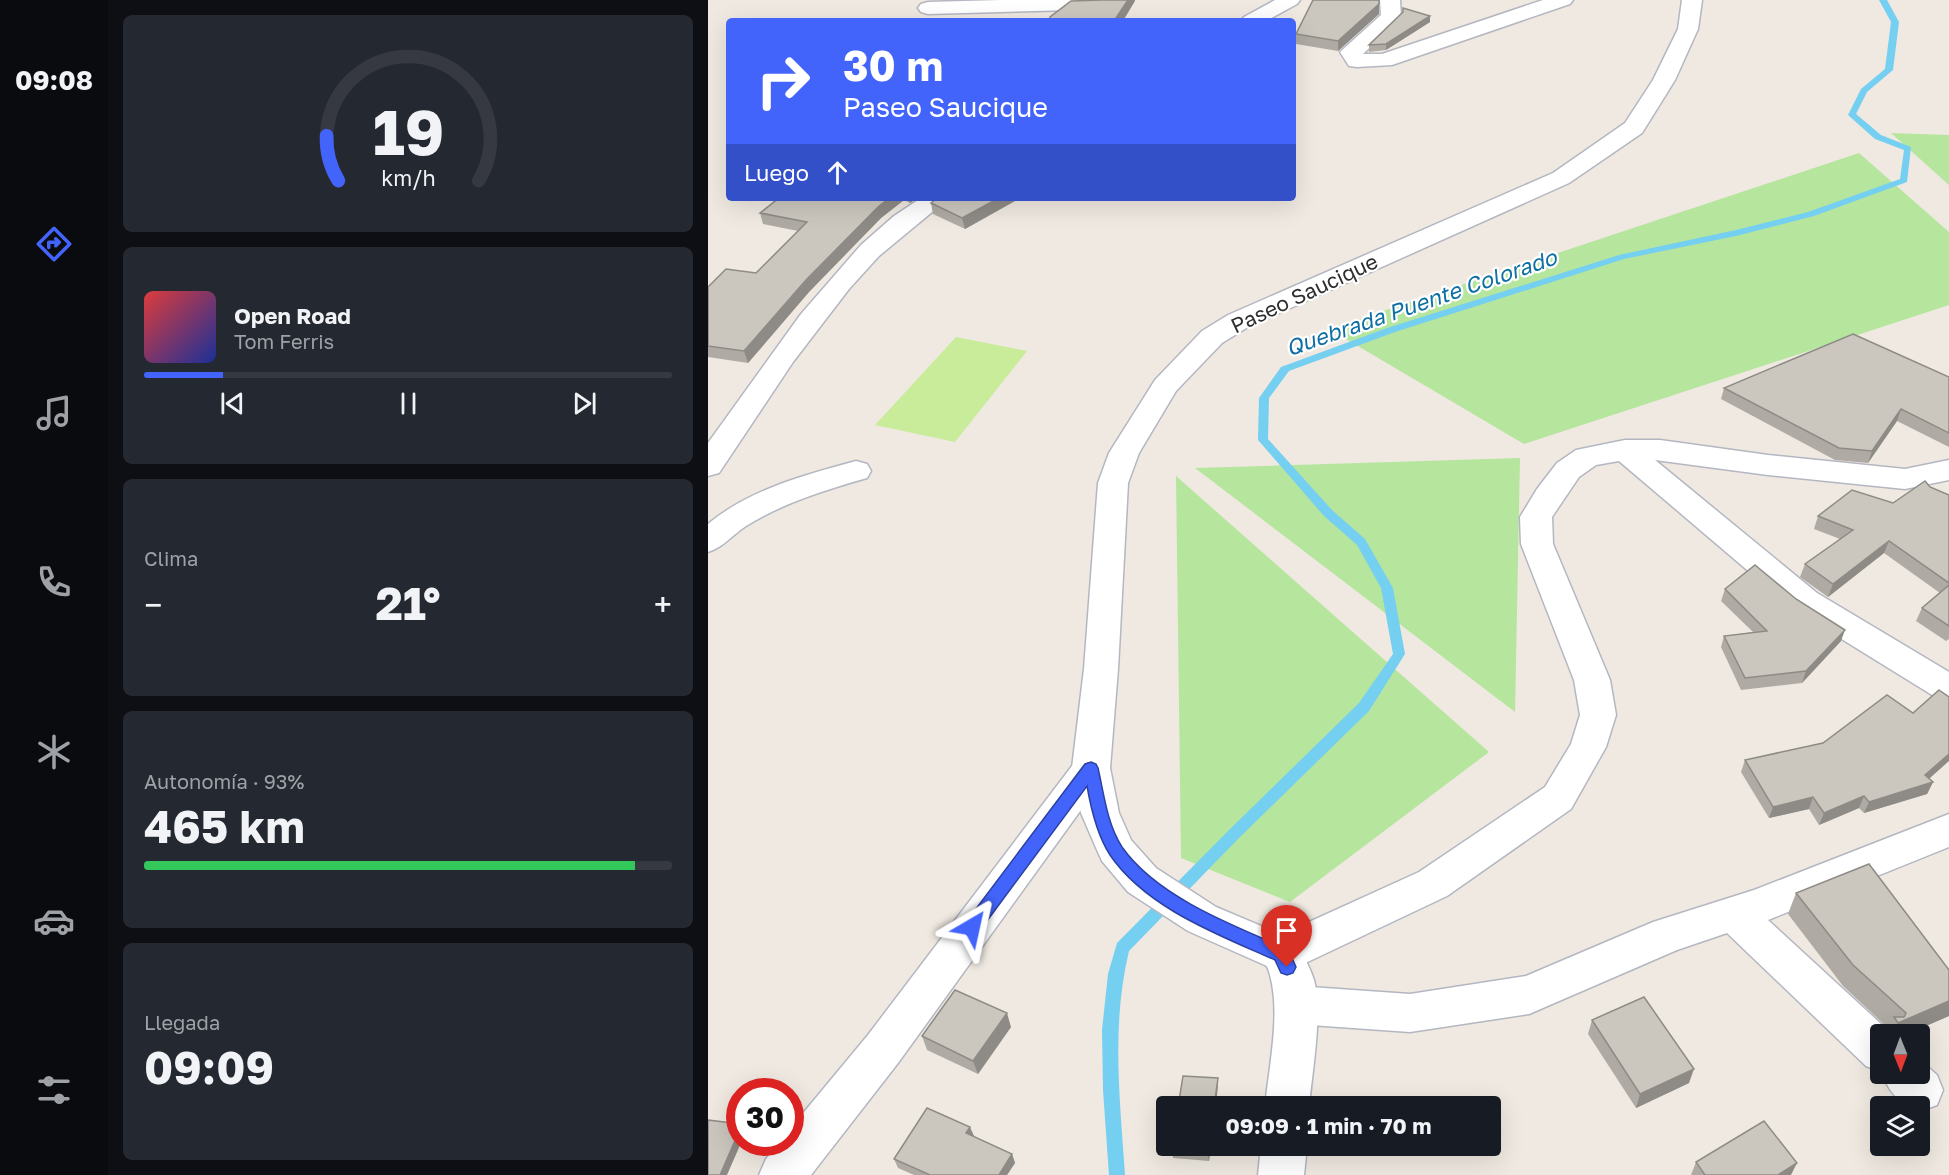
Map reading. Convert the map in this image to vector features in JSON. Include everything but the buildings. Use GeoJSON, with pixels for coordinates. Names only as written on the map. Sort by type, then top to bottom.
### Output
{"type":"FeatureCollection","features":[{"type":"Feature","properties":{"kind":"street"},"geometry":{"type":"LineString","coordinates":[[1257,18],[1290,0]]}},
{"type":"Feature","properties":{"kind":"street"},"geometry":{"type":"LineString","coordinates":[[1390,0],[1391,17],[1351,52],[1357,61],[1384,60],[1563,0]]}},
{"type":"Feature","properties":{"kind":"street","name":"Paseo Saucique"},"geometry":{"type":"LineString","coordinates":[[1282,954],[1202,919],[1142,880],[1116,850],[1100,813],[1091,768],[1101,669],[1113,483],[1125,453],[1165,387],[1212,337],[1238,321],[1561,178],[1635,128],[1664,80],[1688,29],[1692,0]]}},
{"type":"Feature","properties":{"kind":"street"},"geometry":{"type":"LineString","coordinates":[[928,8],[1118,7]]}},
{"type":"Feature","properties":{"kind":"street"},"geometry":{"type":"LineString","coordinates":[[708,466],[813,316],[863,259],[915,211],[932,201]]}},
{"type":"Feature","properties":{"kind":"street"},"geometry":{"type":"LineString","coordinates":[[1288,1096],[1296,1005],[1293,980],[1282,954],[1433,884],[1558,798],[1588,747],[1598,715],[1592,680],[1562,610],[1538,544],[1536,517],[1568,470],[1587,457],[1625,450],[1660,450],[1768,465],[1905,479],[1949,470]]}},
{"type":"Feature","properties":{"kind":"street"},"geometry":{"type":"LineString","coordinates":[[1625,450],[1804,602],[1948,688]]}},
{"type":"Feature","properties":{"kind":"street"},"geometry":{"type":"LineString","coordinates":[[708,541],[734,519],[801,486],[856,471]]}},
{"type":"Feature","properties":{"kind":"street"},"geometry":{"type":"LineString","coordinates":[[782,1175],[883,1049],[1091,768]]}},
{"type":"Feature","properties":{"kind":"street"},"geometry":{"type":"LineString","coordinates":[[1296,1005],[1410,1013],[1529,995],[1667,935],[1734,914],[1827,880],[1949,830]]}},
{"type":"Feature","properties":{"kind":"street"},"geometry":{"type":"LineString","coordinates":[[1734,914],[1870,1042]]}},
{"type":"Feature","properties":{"kind":"street"},"geometry":{"type":"LineString","coordinates":[[1281,1175],[1283,1156]]}},
{"type":"Feature","properties":{"kind":"green space"},"geometry":{"type":"Polygon","coordinates":[[[1891,133],[1949,135],[1949,185],[1891,133]]]}},
{"type":"Feature","properties":{"kind":"green space"},"geometry":{"type":"Polygon","coordinates":[[[1859,153],[1949,232],[1949,305],[1524,444],[1329,329],[1859,153]]]}},
{"type":"Feature","properties":{"kind":"green space"},"geometry":{"type":"Polygon","coordinates":[[[956,337],[1027,351],[955,442],[875,425],[956,337]]]}},
{"type":"Feature","properties":{"kind":"green space"},"geometry":{"type":"Polygon","coordinates":[[[1520,458],[1515,712],[1195,468],[1520,458]]]}},
{"type":"Feature","properties":{"kind":"green space"},"geometry":{"type":"Polygon","coordinates":[[[1176,476],[1489,752],[1290,902],[1181,858],[1176,476]]]}},
{"type":"Feature","properties":{"kind":"waterway","name":"Quebrada Puente Colorado"},"geometry":{"type":"LineString","coordinates":[[1117,1175],[1111,1090],[1110,1030],[1112,1001],[1122,948],[1364,707],[1399,654],[1387,588],[1361,542],[1328,513],[1263,440],[1264,398],[1285,369],[1391,330],[1622,257],[1736,233],[1811,214],[1904,180],[1908,149],[1878,137],[1852,115],[1864,91],[1889,70],[1895,22],[1883,0]]}},
{"type":"Feature","properties":{"kind":"route"},"geometry":{"type":"LineString","coordinates":[[972,927],[1091,768],[1100,813],[1116,850],[1142,880],[1202,919],[1282,954],[1287,967]]}}]}
